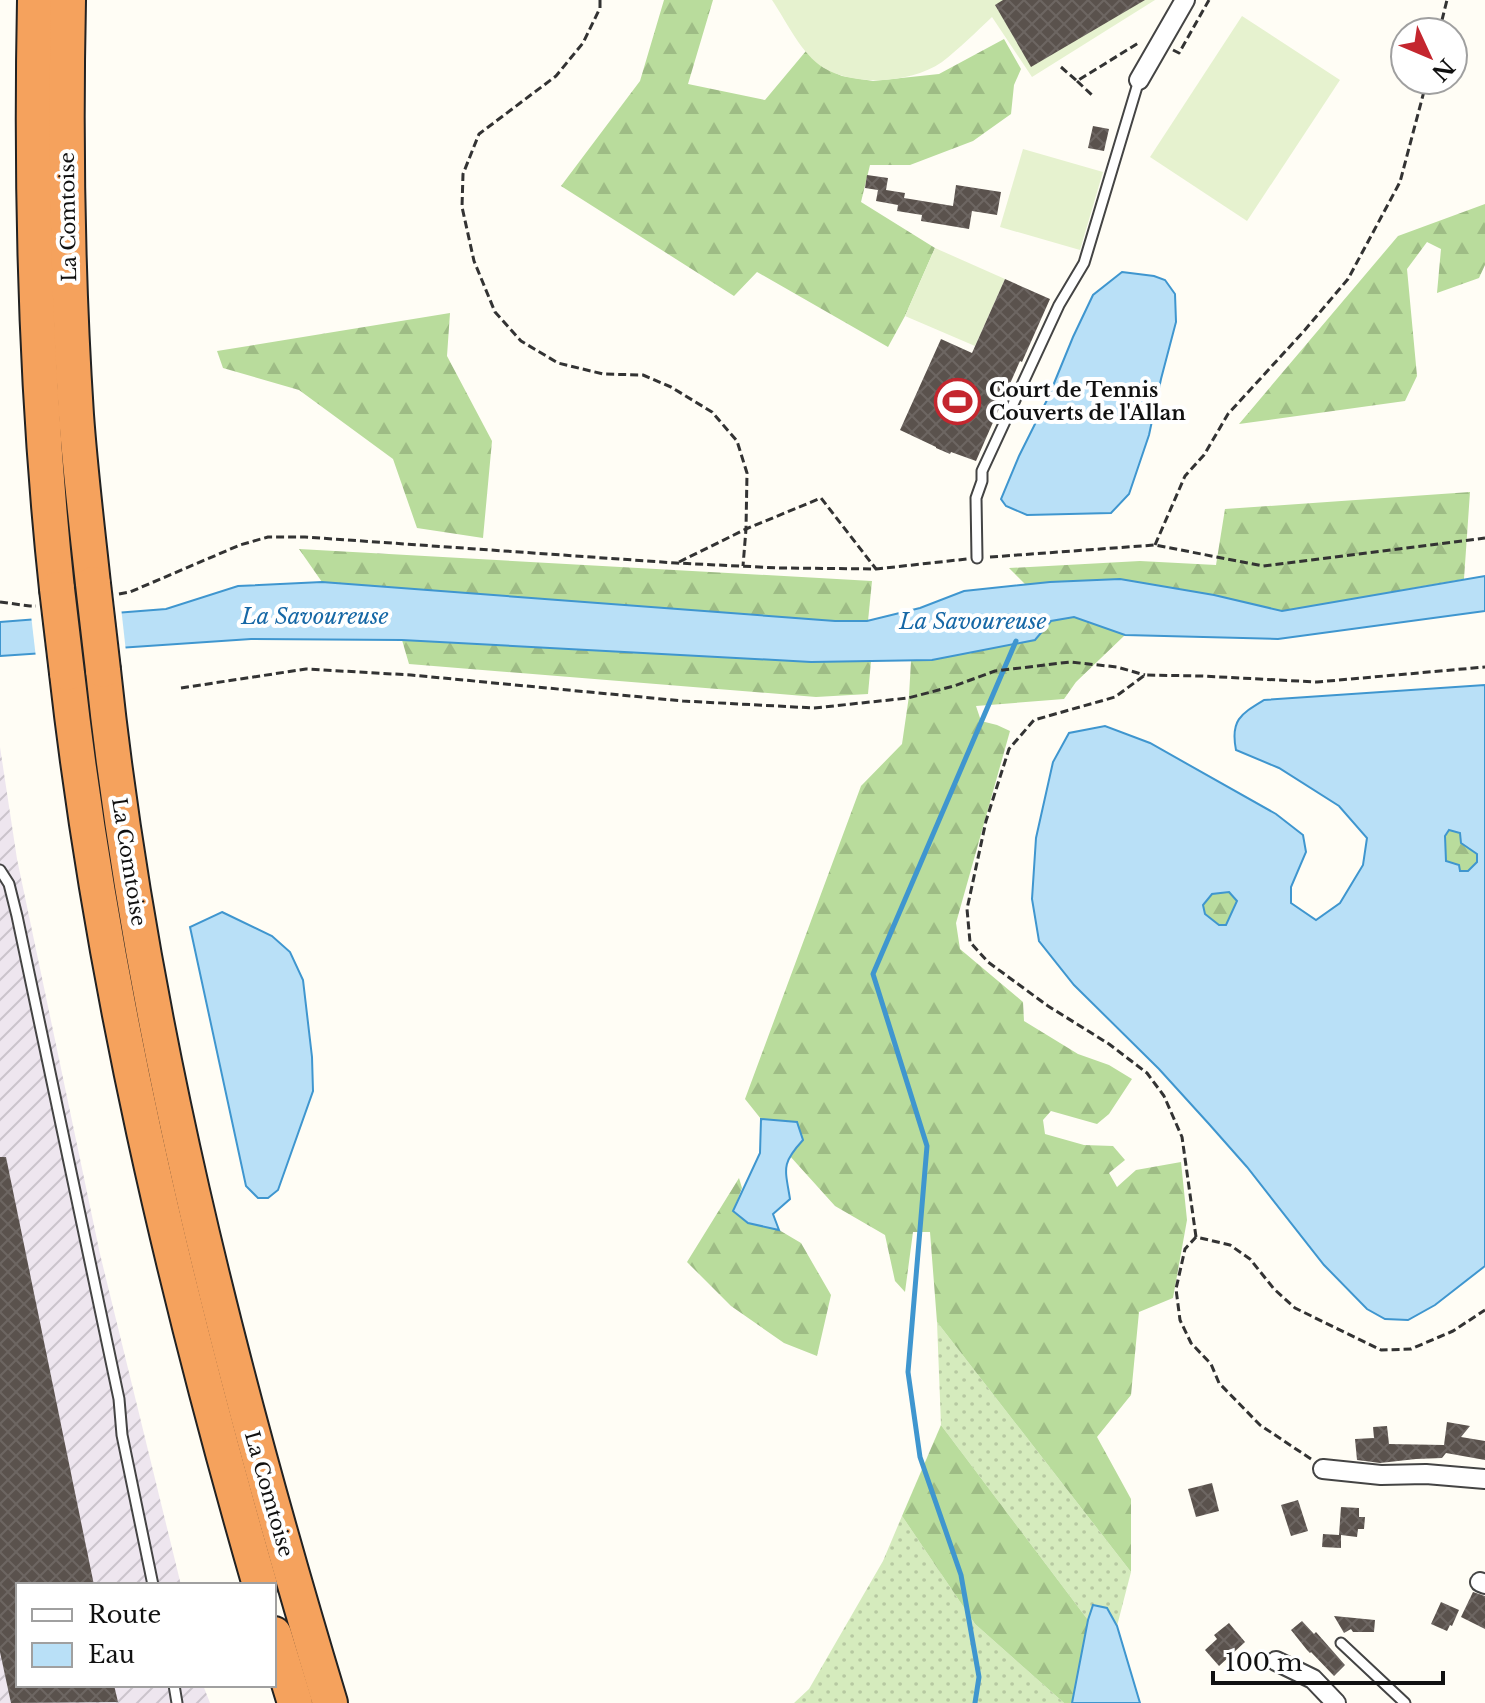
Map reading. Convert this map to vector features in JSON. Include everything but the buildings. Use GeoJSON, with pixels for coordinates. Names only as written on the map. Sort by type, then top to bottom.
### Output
{"type":"FeatureCollection","features":[{"type":"Feature","properties":{"kind":"highway","name":"La Comtoise"},"geometry":{"type":"LineString","coordinates":[[35,0],[36,268],[51,596],[67,673],[89,833],[143,1126],[196,1353],[259,1583]]}},
{"type":"Feature","properties":{"kind":"highway","name":"La Comtoise"},"geometry":{"type":"LineString","coordinates":[[68,0],[68,250],[76,414],[104,589],[103,670],[133,892],[187,1168],[243,1399],[330,1703]]}},
{"type":"Feature","properties":{"kind":"highway"},"geometry":{"type":"LineString","coordinates":[[76,414],[88,0]]}},
{"type":"Feature","properties":{"kind":"highway"},"geometry":{"type":"LineString","coordinates":[[276,1641],[295,1703]]}},
{"type":"Feature","properties":{"kind":"street"},"geometry":{"type":"LineString","coordinates":[[1139,80],[1185,0]]}},
{"type":"Feature","properties":{"kind":"street"},"geometry":{"type":"LineString","coordinates":[[1323,1469],[1381,1475],[1426,1474],[1485,1479]]}},
{"type":"Feature","properties":{"kind":"street"},"geometry":{"type":"LineString","coordinates":[[1276,1661],[1313,1679],[1336,1703]]}},
{"type":"Feature","properties":{"kind":"lane"},"geometry":{"type":"LineString","coordinates":[[977,558],[976,498],[982,471],[1059,305],[1084,263],[1139,80]]}},
{"type":"Feature","properties":{"kind":"lane"},"geometry":{"type":"LineString","coordinates":[[0,870],[9,884],[21,932],[119,1399],[122,1435],[153,1583]]}},
{"type":"Feature","properties":{"kind":"lane"},"geometry":{"type":"LineString","coordinates":[[1341,1643],[1405,1703]]}},
{"type":"Feature","properties":{"kind":"path"},"geometry":{"type":"LineString","coordinates":[[600,0],[600,8],[583,43],[556,76],[479,134],[463,174],[462,207],[474,261],[495,312],[521,341],[558,363],[603,374],[643,375],[671,387],[712,412],[737,441],[747,473],[743,566]]}},
{"type":"Feature","properties":{"kind":"path"},"geometry":{"type":"LineString","coordinates":[[1077,81],[1094,97]]}},
{"type":"Feature","properties":{"kind":"path"},"geometry":{"type":"LineString","coordinates":[[1155,545],[1185,476],[1204,455],[1228,414],[1348,279],[1400,182],[1423,96]]}},
{"type":"Feature","properties":{"kind":"path"},"geometry":{"type":"LineString","coordinates":[[676,563],[821,498],[876,569]]}},
{"type":"Feature","properties":{"kind":"path"},"geometry":{"type":"LineString","coordinates":[[104,589],[130,592],[240,545],[268,537],[676,563],[876,569],[1155,545],[1263,566],[1485,538]]}},
{"type":"Feature","properties":{"kind":"path"},"geometry":{"type":"LineString","coordinates":[[0,602],[30,606],[51,596]]}},
{"type":"Feature","properties":{"kind":"path"},"geometry":{"type":"LineString","coordinates":[[181,688],[306,669],[411,675],[683,701],[814,708],[908,698],[995,671],[1070,662],[1117,667],[1145,675],[1317,682],[1485,667]]}},
{"type":"Feature","properties":{"kind":"path"},"geometry":{"type":"LineString","coordinates":[[1145,675],[1115,697],[1034,720],[1009,749],[986,821],[967,909],[970,942],[988,962],[1134,1063],[1147,1073],[1164,1096],[1182,1137],[1196,1237]]}},
{"type":"Feature","properties":{"kind":"path"},"geometry":{"type":"LineString","coordinates":[[1196,1237],[1230,1245],[1250,1259],[1274,1289],[1295,1308],[1381,1350],[1411,1349],[1453,1331],[1485,1310]]}},
{"type":"Feature","properties":{"kind":"path"},"geometry":{"type":"LineString","coordinates":[[1196,1237],[1185,1249],[1176,1289],[1180,1320],[1191,1343],[1211,1364],[1219,1383],[1260,1425],[1323,1469]]}},
{"type":"Feature","properties":{"kind":"shaded area"},"geometry":{"type":"Polygon","coordinates":[[[0,747],[17,859],[100,1254],[181,1583],[16,1583],[16,1687],[204,1687],[210,1703],[0,1703],[0,747]]]}},
{"type":"Feature","properties":{"kind":"green space"},"geometry":{"type":"Polygon","coordinates":[[[664,0],[713,0],[688,84],[765,100],[806,51],[823,67],[842,76],[873,81],[939,74],[1004,39],[1021,69],[1014,85],[1011,114],[973,141],[910,165],[870,165],[861,202],[935,248],[888,347],[757,272],[734,296],[561,186],[640,81],[664,0]]]}},
{"type":"Feature","properties":{"kind":"green space"},"geometry":{"type":"Polygon","coordinates":[[[772,0],[1155,0],[1032,77],[992,17],[930,69],[900,78],[867,80],[837,74],[816,62],[801,46],[772,0]]]}},
{"type":"Feature","properties":{"kind":"green space"},"geometry":{"type":"Polygon","coordinates":[[[1242,16],[1340,80],[1247,221],[1150,157],[1242,16]]]}},
{"type":"Feature","properties":{"kind":"green space"},"geometry":{"type":"Polygon","coordinates":[[[1023,149],[1103,172],[1080,250],[1000,227],[1023,149]]]}},
{"type":"Feature","properties":{"kind":"green space"},"geometry":{"type":"Polygon","coordinates":[[[1485,204],[1485,265],[1479,278],[1437,293],[1441,249],[1427,242],[1407,269],[1417,376],[1405,401],[1239,424],[1398,236],[1485,204]]]}},
{"type":"Feature","properties":{"kind":"green space"},"geometry":{"type":"Polygon","coordinates":[[[935,248],[1005,279],[975,346],[905,316],[935,248]]]}},
{"type":"Feature","properties":{"kind":"green space"},"geometry":{"type":"Polygon","coordinates":[[[450,313],[447,356],[492,441],[483,538],[417,528],[393,459],[299,390],[223,368],[217,351],[450,313]]]}},
{"type":"Feature","properties":{"kind":"green space"},"geometry":{"type":"Polygon","coordinates":[[[1470,492],[1464,579],[1282,611],[1214,595],[1120,579],[1026,585],[1009,568],[1140,561],[1216,565],[1225,509],[1470,492]]]}},
{"type":"Feature","properties":{"kind":"green space"},"geometry":{"type":"Polygon","coordinates":[[[299,549],[872,581],[868,621],[835,621],[322,582],[299,549]]]}},
{"type":"Feature","properties":{"kind":"green space"},"geometry":{"type":"Polygon","coordinates":[[[1074,617],[1125,635],[1076,682],[1064,699],[976,706],[981,721],[1010,731],[956,923],[960,949],[1023,1002],[1024,1021],[1078,1054],[1109,1065],[1132,1079],[1109,1114],[1097,1124],[1051,1111],[1043,1120],[1045,1134],[1084,1145],[1113,1146],[1125,1160],[1109,1173],[1117,1187],[1136,1170],[1181,1162],[1187,1220],[1173,1298],[1139,1312],[1131,1395],[1097,1437],[1131,1499],[1131,1572],[937,1322],[930,1232],[913,1232],[905,1292],[895,1281],[885,1235],[835,1206],[789,1155],[803,1140],[797,1122],[761,1119],[745,1099],[861,786],[902,744],[911,661],[933,660],[1051,621],[1074,617]]]}},
{"type":"Feature","properties":{"kind":"green space"},"geometry":{"type":"Polygon","coordinates":[[[402,640],[811,662],[871,661],[868,694],[816,697],[409,664],[402,640]]]}},
{"type":"Feature","properties":{"kind":"green space"},"geometry":{"type":"Polygon","coordinates":[[[1449,830],[1461,833],[1462,843],[1477,854],[1477,862],[1468,871],[1460,871],[1446,861],[1445,835],[1449,830]]]}},
{"type":"Feature","properties":{"kind":"green space"},"geometry":{"type":"Polygon","coordinates":[[[1230,892],[1237,901],[1226,925],[1219,925],[1205,914],[1203,905],[1212,894],[1230,892]]]}},
{"type":"Feature","properties":{"kind":"green space"},"geometry":{"type":"Polygon","coordinates":[[[739,1178],[742,1188],[733,1211],[748,1223],[779,1230],[801,1243],[831,1295],[817,1356],[784,1343],[731,1306],[687,1262],[739,1178]]]}},
{"type":"Feature","properties":{"kind":"green space"},"geometry":{"type":"Polygon","coordinates":[[[937,1322],[1131,1572],[1117,1626],[1107,1608],[1094,1605],[1088,1620],[941,1425],[937,1322]]]}},
{"type":"Feature","properties":{"kind":"green space"},"geometry":{"type":"Polygon","coordinates":[[[941,1425],[1088,1620],[1072,1703],[1064,1703],[975,1624],[902,1516],[941,1425]]]}},
{"type":"Feature","properties":{"kind":"green space"},"geometry":{"type":"Polygon","coordinates":[[[902,1516],[975,1624],[1064,1703],[794,1703],[809,1689],[883,1561],[902,1516]]]}},
{"type":"Feature","properties":{"kind":"water"},"geometry":{"type":"Polygon","coordinates":[[[1122,272],[1165,280],[1175,294],[1176,322],[1149,435],[1129,494],[1111,513],[1027,515],[1006,506],[1001,499],[1093,295],[1122,272]]]}},
{"type":"Feature","properties":{"kind":"water","name":"La Savoureuse"},"geometry":{"type":"Polygon","coordinates":[[[1485,576],[1485,611],[1278,639],[1125,635],[1074,617],[1051,621],[1035,640],[932,660],[811,662],[402,640],[251,639],[0,656],[0,622],[166,609],[238,586],[322,582],[867,621],[920,608],[964,591],[1050,582],[1120,579],[1214,595],[1282,611],[1485,576]]]}},
{"type":"Feature","properties":{"kind":"water"},"geometry":{"type":"Polygon","coordinates":[[[1485,685],[1485,1266],[1435,1305],[1408,1320],[1385,1319],[1367,1309],[1324,1265],[1247,1167],[1159,1069],[1074,985],[1039,941],[1032,899],[1036,838],[1053,762],[1069,733],[1105,726],[1150,743],[1276,814],[1303,835],[1306,852],[1291,887],[1291,903],[1316,920],[1340,903],[1363,865],[1367,838],[1339,806],[1279,768],[1236,750],[1235,732],[1239,719],[1264,700],[1485,685]],[[1449,830],[1445,836],[1446,861],[1459,865],[1460,871],[1468,871],[1477,862],[1477,854],[1461,843],[1460,833],[1449,830]],[[1229,892],[1212,894],[1203,905],[1205,914],[1219,925],[1226,925],[1237,901],[1229,892]]]}},
{"type":"Feature","properties":{"kind":"water"},"geometry":{"type":"Polygon","coordinates":[[[222,912],[272,936],[290,952],[303,980],[313,1091],[278,1190],[268,1198],[258,1198],[246,1186],[190,927],[222,912]]]}},
{"type":"Feature","properties":{"kind":"water"},"geometry":{"type":"Polygon","coordinates":[[[761,1119],[797,1122],[803,1140],[786,1167],[790,1199],[773,1214],[779,1230],[748,1223],[733,1211],[760,1153],[761,1119]]]}},
{"type":"Feature","properties":{"kind":"water"},"geometry":{"type":"Polygon","coordinates":[[[1093,1605],[1107,1608],[1117,1626],[1140,1703],[1072,1703],[1093,1605]]]}},
{"type":"Feature","properties":{"kind":"pier"},"geometry":{"type":"Polygon","coordinates":[[[121,607],[126,652],[36,658],[31,615],[121,607]]]}},
{"type":"Feature","properties":{"kind":"waterway"},"geometry":{"type":"LineString","coordinates":[[975,1703],[979,1677],[961,1575],[920,1457],[908,1372],[927,1146],[873,974],[1016,641]]}},
{"type":"Feature","properties":{"kind":"place","name":"Court de Tennis Couverts de l'Allan"},"geometry":{"type":"Point","coordinates":[958,401]}}]}
